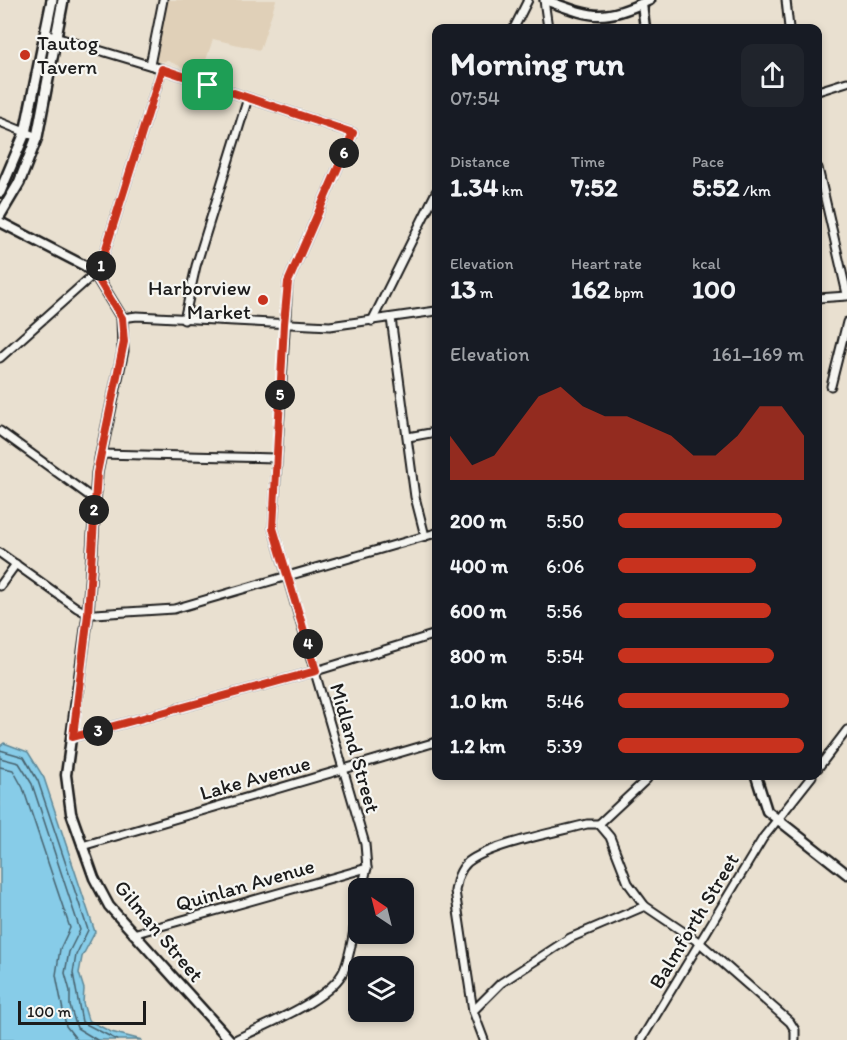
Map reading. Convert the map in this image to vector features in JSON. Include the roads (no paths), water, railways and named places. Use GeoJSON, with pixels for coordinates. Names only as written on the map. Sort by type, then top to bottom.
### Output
{"type":"FeatureCollection","features":[{"type":"Feature","properties":{"kind":"main road"},"geometry":{"type":"LineString","coordinates":[[0,192],[25,133],[52,0]]}},
{"type":"Feature","properties":{"kind":"main road"},"geometry":{"type":"LineString","coordinates":[[0,215],[19,183],[37,138],[63,0]]}},
{"type":"Feature","properties":{"kind":"street"},"geometry":{"type":"LineString","coordinates":[[150,65],[163,0]]}},
{"type":"Feature","properties":{"kind":"street"},"geometry":{"type":"LineString","coordinates":[[516,24],[528,0]]}},
{"type":"Feature","properties":{"kind":"street"},"geometry":{"type":"LineString","coordinates":[[547,24],[544,0],[598,17],[611,16],[646,2],[645,24]]}},
{"type":"Feature","properties":{"kind":"street"},"geometry":{"type":"LineString","coordinates":[[786,0],[789,24]]}},
{"type":"Feature","properties":{"kind":"street"},"geometry":{"type":"LineString","coordinates":[[45,34],[150,65],[248,98],[195,266],[184,320]]}},
{"type":"Feature","properties":{"kind":"street"},"geometry":{"type":"LineString","coordinates":[[0,358],[95,275],[162,69]]}},
{"type":"Feature","properties":{"kind":"street"},"geometry":{"type":"LineString","coordinates":[[822,90],[847,82]]}},
{"type":"Feature","properties":{"kind":"street","name":"Midland Street"},"geometry":{"type":"LineString","coordinates":[[248,98],[353,133],[288,282],[273,528],[289,576],[365,844],[367,868],[364,878]]}},
{"type":"Feature","properties":{"kind":"street"},"geometry":{"type":"LineString","coordinates":[[0,122],[37,138]]}},
{"type":"Feature","properties":{"kind":"street"},"geometry":{"type":"LineString","coordinates":[[822,186],[847,295],[822,298]]}},
{"type":"Feature","properties":{"kind":"street"},"geometry":{"type":"LineString","coordinates":[[372,321],[432,200]]}},
{"type":"Feature","properties":{"kind":"street"},"geometry":{"type":"LineString","coordinates":[[426,213],[432,212]]}},
{"type":"Feature","properties":{"kind":"street","name":"Gilman Street"},"geometry":{"type":"LineString","coordinates":[[0,222],[76,261],[95,275],[122,318],[123,351],[100,454],[88,614],[66,775],[66,790],[82,846],[100,891],[133,934],[230,1040]]}},
{"type":"Feature","properties":{"kind":"street"},"geometry":{"type":"LineString","coordinates":[[122,318],[137,316],[330,326],[432,312]]}},
{"type":"Feature","properties":{"kind":"street"},"geometry":{"type":"LineString","coordinates":[[391,318],[415,497],[425,536]]}},
{"type":"Feature","properties":{"kind":"street"},"geometry":{"type":"LineString","coordinates":[[831,386],[847,322]]}},
{"type":"Feature","properties":{"kind":"street"},"geometry":{"type":"LineString","coordinates":[[0,431],[95,500]]}},
{"type":"Feature","properties":{"kind":"street"},"geometry":{"type":"LineString","coordinates":[[408,437],[432,433]]}},
{"type":"Feature","properties":{"kind":"street"},"geometry":{"type":"LineString","coordinates":[[100,454],[276,458]]}},
{"type":"Feature","properties":{"kind":"street"},"geometry":{"type":"LineString","coordinates":[[0,553],[88,614],[174,609],[432,534]]}},
{"type":"Feature","properties":{"kind":"street"},"geometry":{"type":"LineString","coordinates":[[0,586],[16,564]]}},
{"type":"Feature","properties":{"kind":"street"},"geometry":{"type":"LineString","coordinates":[[73,737],[316,671],[432,635]]}},
{"type":"Feature","properties":{"kind":"street"},"geometry":{"type":"LineString","coordinates":[[822,763],[847,730]]}},
{"type":"Feature","properties":{"kind":"street","name":"Lake Avenue"},"geometry":{"type":"LineString","coordinates":[[82,846],[432,743]]}},
{"type":"Feature","properties":{"kind":"street"},"geometry":{"type":"LineString","coordinates":[[484,1040],[473,1011],[455,891],[458,874],[468,862],[489,851],[587,824],[599,824],[647,780]]}},
{"type":"Feature","properties":{"kind":"street"},"geometry":{"type":"LineString","coordinates":[[757,780],[767,811],[847,874]]}},
{"type":"Feature","properties":{"kind":"street","name":"Balmforth Street"},"geometry":{"type":"LineString","coordinates":[[641,1040],[763,838],[809,780]]}},
{"type":"Feature","properties":{"kind":"street"},"geometry":{"type":"LineString","coordinates":[[599,824],[610,837],[628,883],[645,906],[700,943],[790,1022],[795,1030],[795,1040]]}},
{"type":"Feature","properties":{"kind":"street","name":"Quinlan Avenue"},"geometry":{"type":"LineString","coordinates":[[133,934],[367,868]]}},
{"type":"Feature","properties":{"kind":"street"},"geometry":{"type":"LineString","coordinates":[[473,1011],[501,983],[570,938],[645,906]]}},
{"type":"Feature","properties":{"kind":"street"},"geometry":{"type":"LineString","coordinates":[[235,1040],[317,997],[337,982],[346,967],[351,944]]}},
{"type":"Feature","properties":{"kind":"water"},"geometry":{"type":"Polygon","coordinates":[[[4,743],[28,752],[44,778],[95,932],[82,957],[79,973],[84,989],[83,1003],[88,1020],[111,1032],[142,1040],[0,1040],[0,746],[4,743]]]}},
{"type":"Feature","properties":{"kind":"place","name":"Tautog Tavern"},"geometry":{"type":"Point","coordinates":[25,55]}},
{"type":"Feature","properties":{"kind":"place","name":"Harborview Market"},"geometry":{"type":"Point","coordinates":[263,300]}}]}
